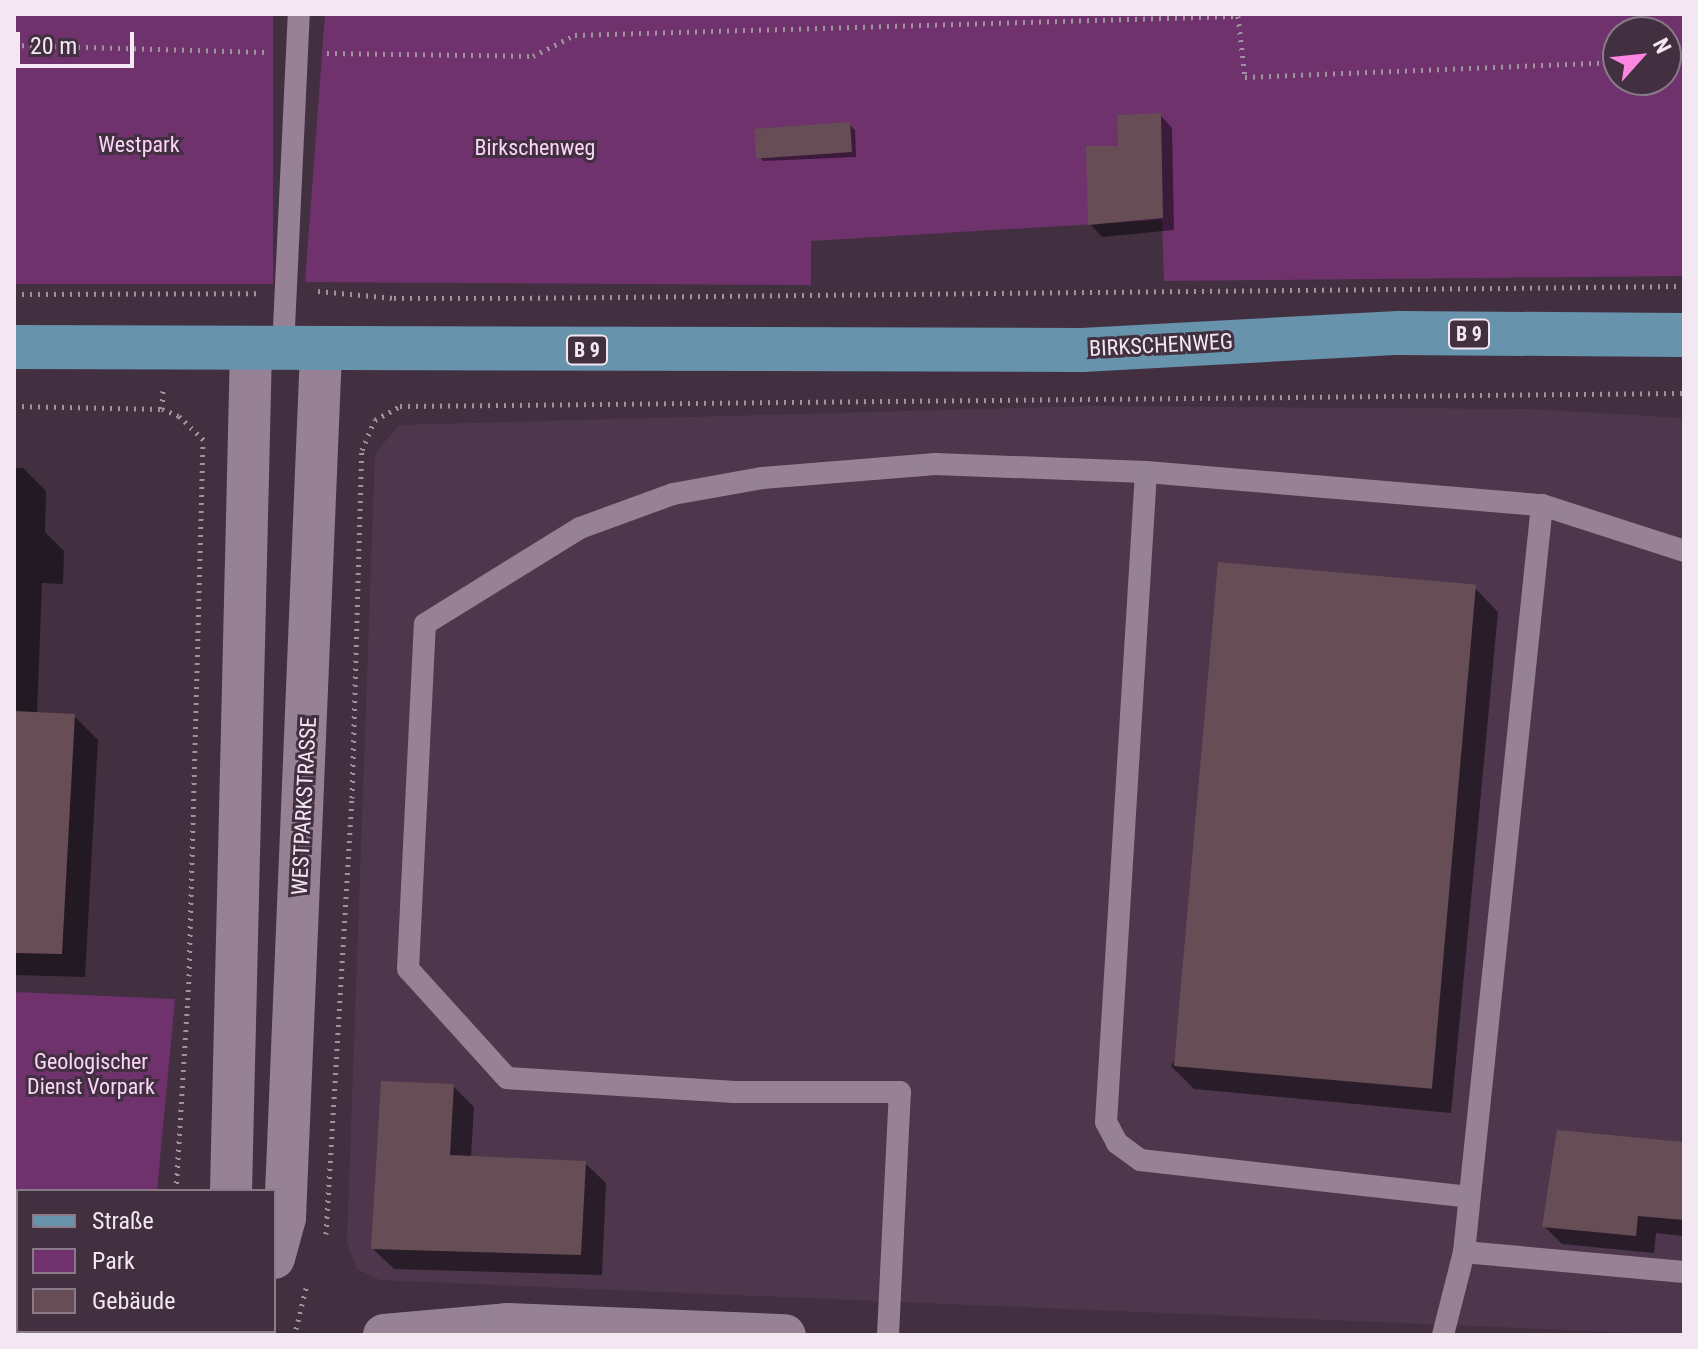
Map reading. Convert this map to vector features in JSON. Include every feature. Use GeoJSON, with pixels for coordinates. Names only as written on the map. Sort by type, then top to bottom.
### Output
{"type":"FeatureCollection","features":[{"type":"Feature","properties":{"kind":"main road","name":"BIRKSCHENWEG"},"geometry":{"type":"LineString","coordinates":[[14,347],[1082,350],[1399,333],[1684,335]]}},
{"type":"Feature","properties":{"kind":"street"},"geometry":{"type":"LineString","coordinates":[[231,1189],[246,446],[285,350]]}},
{"type":"Feature","properties":{"kind":"street","name":"WESTPARKSTRASSE"},"geometry":{"type":"LineString","coordinates":[[285,350],[320,452],[285,1218],[291,1268]]}},
{"type":"Feature","properties":{"kind":"street"},"geometry":{"type":"LineString","coordinates":[[384,1335],[507,1324],[785,1335]]}},
{"type":"Feature","properties":{"kind":"lane"},"geometry":{"type":"LineString","coordinates":[[285,350],[284,292],[299,14]]}},
{"type":"Feature","properties":{"kind":"lane"},"geometry":{"type":"LineString","coordinates":[[888,1335],[900,1092],[735,1092],[507,1078],[408,969],[425,624],[580,528],[673,494],[762,478],[935,464],[1146,472],[1542,505],[1684,551]]}},
{"type":"Feature","properties":{"kind":"lane"},"geometry":{"type":"LineString","coordinates":[[1146,472],[1106,1122],[1117,1143],[1140,1160],[1469,1197]]}},
{"type":"Feature","properties":{"kind":"lane"},"geometry":{"type":"LineString","coordinates":[[1443,1335],[1464,1252],[1542,505]]}},
{"type":"Feature","properties":{"kind":"lane"},"geometry":{"type":"LineString","coordinates":[[1464,1252],[1684,1272]]}},
{"type":"Feature","properties":{"kind":"path"},"geometry":{"type":"LineString","coordinates":[[14,45],[533,56],[575,35],[1238,16],[1245,77],[1602,63]]}},
{"type":"Feature","properties":{"kind":"path"},"geometry":{"type":"LineString","coordinates":[[14,294],[284,292],[506,298],[1684,286]]}},
{"type":"Feature","properties":{"kind":"path"},"geometry":{"type":"LineString","coordinates":[[324,1238],[330,1226],[352,798],[362,450],[375,420],[400,406],[1684,393]]}},
{"type":"Feature","properties":{"kind":"path"},"geometry":{"type":"LineString","coordinates":[[14,406],[162,409],[179,416],[203,441],[246,446]]}},
{"type":"Feature","properties":{"kind":"path"},"geometry":{"type":"LineString","coordinates":[[176,1189],[189,976],[203,441]]}},
{"type":"Feature","properties":{"kind":"path"},"geometry":{"type":"LineString","coordinates":[[320,452],[362,450]]}},
{"type":"Feature","properties":{"kind":"path"},"geometry":{"type":"LineString","coordinates":[[291,1268],[295,1335]]}},
{"type":"Feature","properties":{"kind":"shaded area"},"geometry":{"type":"Polygon","coordinates":[[[1088,406],[1529,409],[1684,418],[1684,1335],[380,1280],[357,1269],[347,1243],[375,454],[399,425],[1088,406]]]}},
{"type":"Feature","properties":{"kind":"green space","name":"Westpark"},"geometry":{"type":"Polygon","coordinates":[[[14,14],[273,14],[273,284],[14,284],[14,14]]]}},
{"type":"Feature","properties":{"kind":"green space","name":"Birkschenweg"},"geometry":{"type":"Polygon","coordinates":[[[325,14],[1684,14],[1684,276],[1164,281],[1162,220],[811,241],[811,285],[305,282],[325,14]]]}},
{"type":"Feature","properties":{"kind":"green space","name":"Geologischer Dienst Vorpark"},"geometry":{"type":"Polygon","coordinates":[[[14,992],[175,999],[157,1189],[16,1189],[14,1312],[14,992]]]}},
{"type":"Feature","properties":{"kind":"building"},"geometry":{"type":"Polygon","coordinates":[[[1161,113],[1163,218],[1088,225],[1086,146],[1118,146],[1117,115],[1161,113]]]}},
{"type":"Feature","properties":{"kind":"building"},"geometry":{"type":"Polygon","coordinates":[[[850,122],[852,152],[756,159],[754,129],[850,122]]]}},
{"type":"Feature","properties":{"kind":"building"},"geometry":{"type":"Polygon","coordinates":[[[1218,562],[1476,585],[1432,1089],[1174,1066],[1218,562]]]}},
{"type":"Feature","properties":{"kind":"building"},"geometry":{"type":"Polygon","coordinates":[[[14,711],[75,714],[62,954],[14,953],[14,711]]]}},
{"type":"Feature","properties":{"kind":"building"},"geometry":{"type":"Polygon","coordinates":[[[381,1081],[454,1084],[450,1155],[586,1161],[581,1255],[371,1249],[381,1081]]]}},
{"type":"Feature","properties":{"kind":"building"},"geometry":{"type":"Polygon","coordinates":[[[1557,1130],[1684,1142],[1684,1220],[1638,1216],[1636,1236],[1542,1227],[1557,1130]]]}}]}
